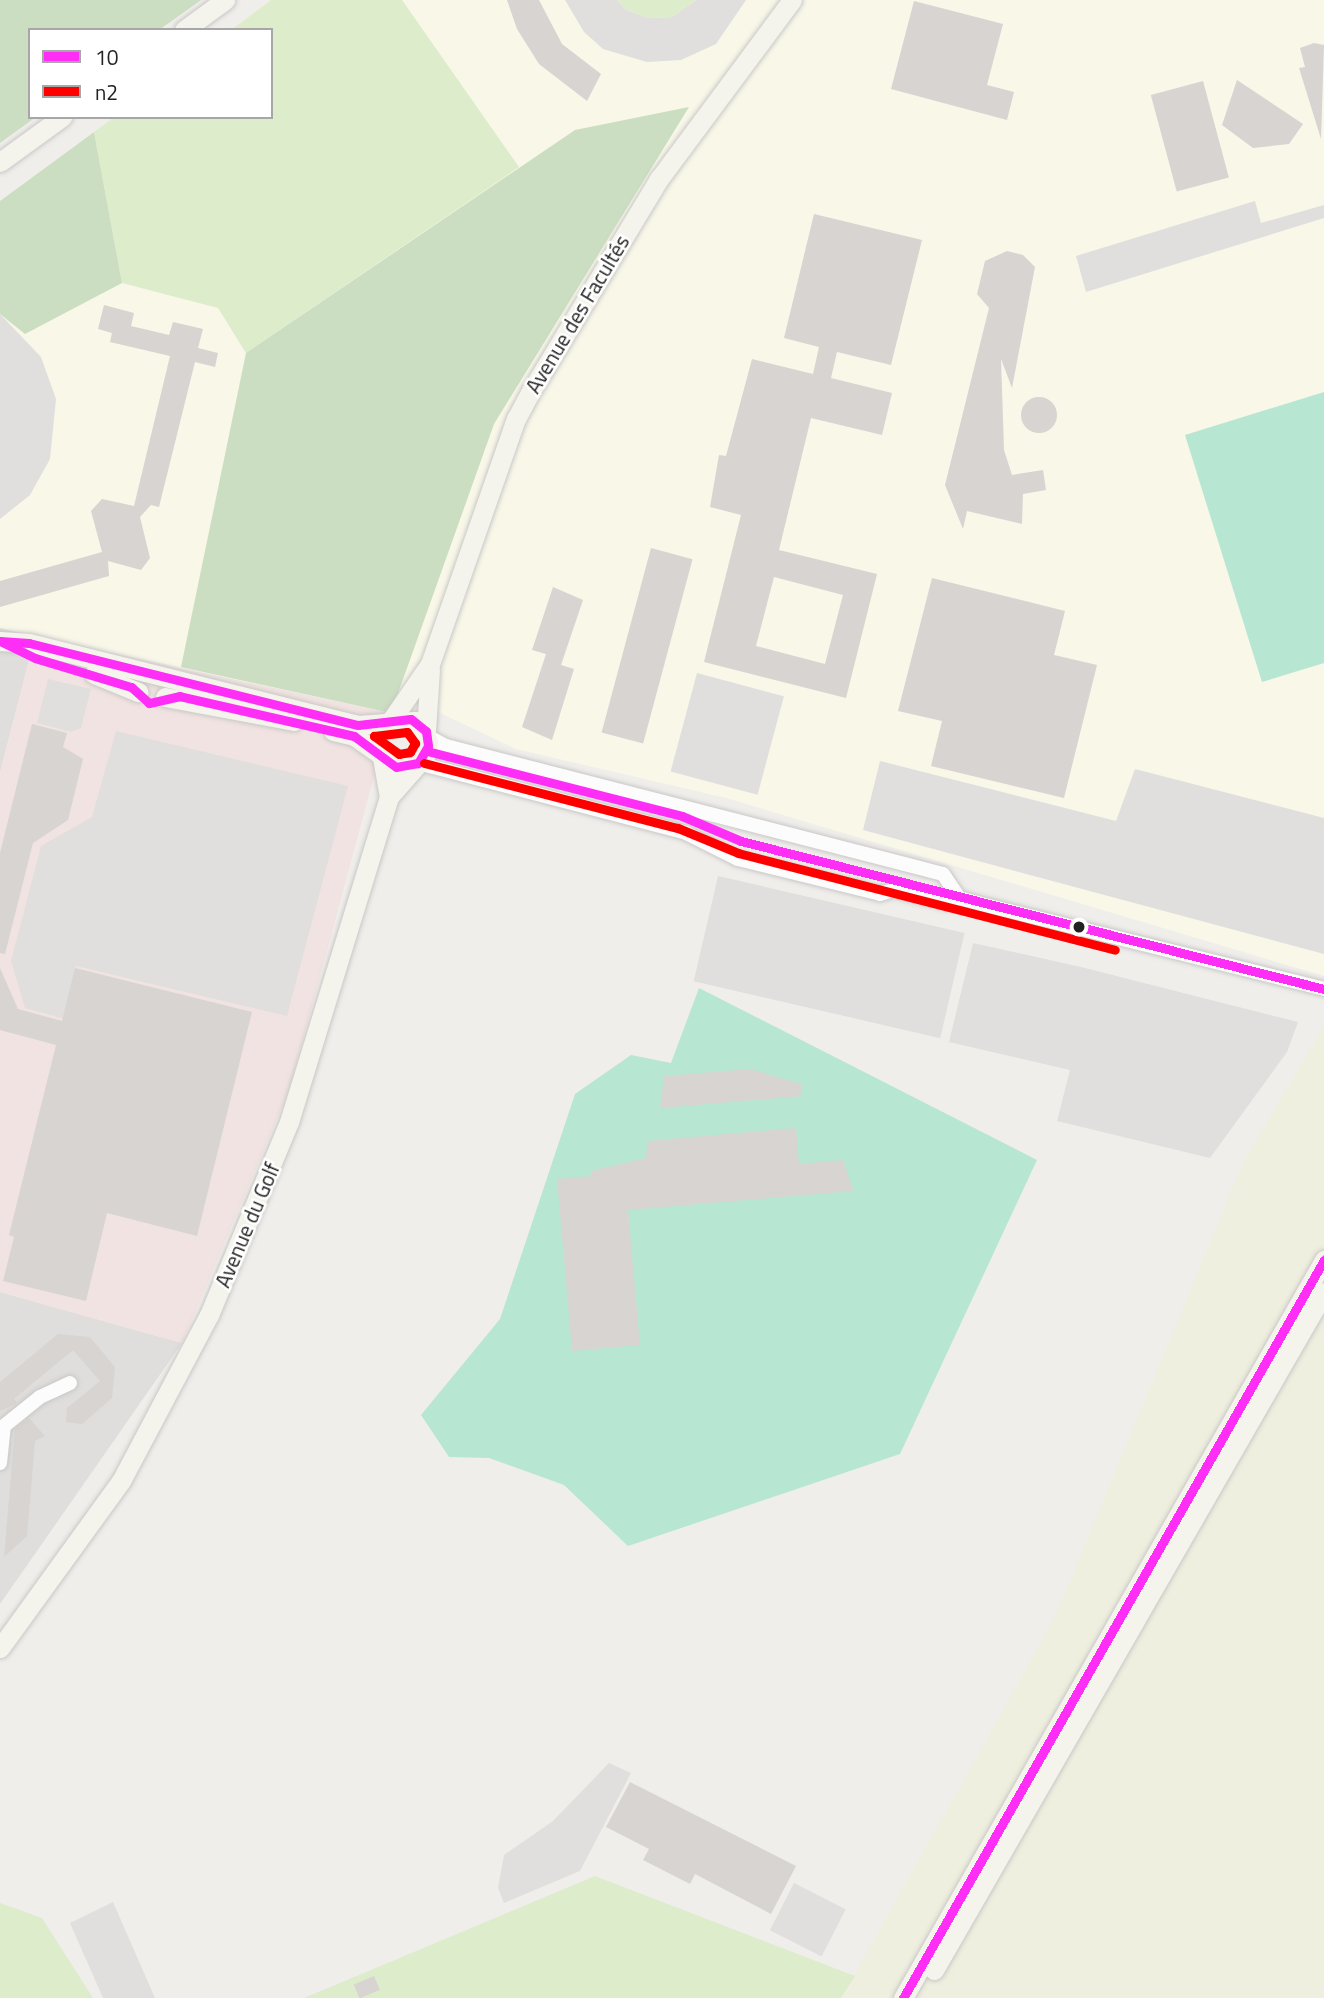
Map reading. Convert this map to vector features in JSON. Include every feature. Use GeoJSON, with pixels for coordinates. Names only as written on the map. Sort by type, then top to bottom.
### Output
{"type":"FeatureCollection","features":[{"type":"Feature","properties":{"kind":"main road"},"geometry":{"type":"LineString","coordinates":[[187,28],[225,0]]}},
{"type":"Feature","properties":{"kind":"main road","name":"Avenue des Facultés"},"geometry":{"type":"LineString","coordinates":[[389,721],[430,664],[516,419],[531,391],[659,179],[792,0]]}},
{"type":"Feature","properties":{"kind":"main road"},"geometry":{"type":"LineString","coordinates":[[0,162],[59,119]]}},
{"type":"Feature","properties":{"kind":"main road"},"geometry":{"type":"LineString","coordinates":[[5,643],[36,658],[358,724],[411,719],[427,733],[427,751],[389,797]]}},
{"type":"Feature","properties":{"kind":"main road","name":"Avenue des Facultés"},"geometry":{"type":"LineString","coordinates":[[427,733],[430,664]]}},
{"type":"Feature","properties":{"kind":"main road"},"geometry":{"type":"LineString","coordinates":[[149,681],[149,703],[165,696]]}},
{"type":"Feature","properties":{"kind":"main road"},"geometry":{"type":"LineString","coordinates":[[149,681],[165,696],[354,736],[396,767],[415,765]]}},
{"type":"Feature","properties":{"kind":"main road"},"geometry":{"type":"LineString","coordinates":[[381,756],[379,734],[389,721]]}},
{"type":"Feature","properties":{"kind":"main road","name":"Avenue du Golf"},"geometry":{"type":"LineString","coordinates":[[0,1648],[121,1481],[209,1315],[289,1122],[389,797],[381,756]]}},
{"type":"Feature","properties":{"kind":"main road"},"geometry":{"type":"LineString","coordinates":[[904,1998],[1324,1260]]}},
{"type":"Feature","properties":{"kind":"main road"},"geometry":{"type":"LineString","coordinates":[[918,1998],[1324,1292]]}},
{"type":"Feature","properties":{"kind":"street"},"geometry":{"type":"LineString","coordinates":[[427,733],[446,746],[943,874],[959,898]]}},
{"type":"Feature","properties":{"kind":"street"},"geometry":{"type":"LineString","coordinates":[[415,765],[685,833],[738,859],[880,894],[893,890],[949,903],[959,898],[1324,989]]}},
{"type":"Feature","properties":{"kind":"street"},"geometry":{"type":"LineString","coordinates":[[0,1463],[4,1426],[40,1397],[70,1383]]}},
{"type":"Feature","properties":{"kind":"shaded area"},"geometry":{"type":"Polygon","coordinates":[[[271,0],[1324,0],[1324,976],[726,798],[516,749],[438,712],[391,713],[0,628],[0,201],[111,119],[273,119],[273,28],[234,28],[271,0]]]}},
{"type":"Feature","properties":{"kind":"shaded area"},"geometry":{"type":"Polygon","coordinates":[[[565,0],[617,0],[626,10],[648,18],[672,17],[696,0],[746,0],[716,44],[681,60],[647,62],[603,49],[584,32],[565,0]]]}},
{"type":"Feature","properties":{"kind":"shaded area"},"geometry":{"type":"Polygon","coordinates":[[[1255,201],[1261,223],[1324,205],[1324,218],[1086,292],[1076,256],[1255,201]]]}},
{"type":"Feature","properties":{"kind":"shaded area"},"geometry":{"type":"Polygon","coordinates":[[[0,314],[41,357],[56,399],[50,459],[30,495],[0,519],[0,314]]]}},
{"type":"Feature","properties":{"kind":"shaded area"},"geometry":{"type":"Polygon","coordinates":[[[0,628],[35,637],[0,773],[0,628]]]}},
{"type":"Feature","properties":{"kind":"shaded area"},"geometry":{"type":"Polygon","coordinates":[[[35,637],[391,713],[290,1088],[182,1343],[0,1292],[0,773],[35,637]]]}},
{"type":"Feature","properties":{"kind":"shaded area"},"geometry":{"type":"Polygon","coordinates":[[[697,673],[784,696],[758,795],[671,772],[697,673]]]}},
{"type":"Feature","properties":{"kind":"shaded area"},"geometry":{"type":"Polygon","coordinates":[[[48,679],[91,689],[81,728],[71,732],[37,723],[48,679]]]}},
{"type":"Feature","properties":{"kind":"shaded area"},"geometry":{"type":"Polygon","coordinates":[[[116,731],[348,786],[287,1016],[76,966],[65,1019],[25,1008],[11,961],[41,846],[92,817],[116,731]]]}},
{"type":"Feature","properties":{"kind":"shaded area"},"geometry":{"type":"Polygon","coordinates":[[[880,761],[1116,821],[1135,769],[1324,818],[1324,954],[863,830],[880,761]]]}},
{"type":"Feature","properties":{"kind":"shaded area"},"geometry":{"type":"Polygon","coordinates":[[[718,876],[965,933],[940,1038],[694,981],[718,876]]]}},
{"type":"Feature","properties":{"kind":"shaded area"},"geometry":{"type":"Polygon","coordinates":[[[973,943],[1081,967],[1298,1022],[1287,1052],[1210,1158],[1057,1121],[1070,1070],[949,1042],[973,943]]]}},
{"type":"Feature","properties":{"kind":"shaded area"},"geometry":{"type":"Polygon","coordinates":[[[0,1292],[182,1343],[0,1604],[0,1292]]]}},
{"type":"Feature","properties":{"kind":"shaded area"},"geometry":{"type":"Polygon","coordinates":[[[609,1763],[631,1773],[580,1871],[504,1903],[498,1888],[504,1855],[553,1821],[609,1763]]]}},
{"type":"Feature","properties":{"kind":"shaded area"},"geometry":{"type":"Polygon","coordinates":[[[794,1883],[846,1909],[822,1957],[770,1930],[794,1883]]]}},
{"type":"Feature","properties":{"kind":"shaded area"},"geometry":{"type":"Polygon","coordinates":[[[113,1902],[155,1998],[103,1998],[70,1923],[113,1902]]]}},
{"type":"Feature","properties":{"kind":"green space"},"geometry":{"type":"Polygon","coordinates":[[[0,0],[201,0],[162,28],[28,28],[28,119],[33,119],[0,143],[0,0]]]}},
{"type":"Feature","properties":{"kind":"green space"},"geometry":{"type":"Polygon","coordinates":[[[271,0],[402,0],[519,167],[246,353],[218,308],[122,283],[94,132],[111,119],[273,119],[273,28],[234,28],[271,0]]]}},
{"type":"Feature","properties":{"kind":"green space"},"geometry":{"type":"Polygon","coordinates":[[[617,0],[696,0],[672,17],[648,18],[626,10],[617,0]]]}},
{"type":"Feature","properties":{"kind":"green space"},"geometry":{"type":"Polygon","coordinates":[[[689,107],[494,424],[391,713],[181,667],[246,353],[575,130],[689,107]]]}},
{"type":"Feature","properties":{"kind":"green space"},"geometry":{"type":"Polygon","coordinates":[[[94,132],[122,283],[25,334],[0,314],[0,201],[94,132]]]}},
{"type":"Feature","properties":{"kind":"green space"},"geometry":{"type":"Polygon","coordinates":[[[1324,392],[1324,663],[1262,682],[1185,435],[1324,392]]]}},
{"type":"Feature","properties":{"kind":"green space"},"geometry":{"type":"Polygon","coordinates":[[[699,988],[1037,1160],[900,1454],[628,1546],[564,1485],[489,1458],[449,1457],[421,1415],[500,1319],[575,1094],[631,1055],[671,1063],[699,988]]]}},
{"type":"Feature","properties":{"kind":"green space"},"geometry":{"type":"Polygon","coordinates":[[[1324,1025],[1324,1998],[841,1998],[1054,1619],[1243,1163],[1324,1025]]]}},
{"type":"Feature","properties":{"kind":"green space"},"geometry":{"type":"Polygon","coordinates":[[[595,1876],[855,1976],[841,1998],[304,1998],[595,1876]]]}},
{"type":"Feature","properties":{"kind":"green space"},"geometry":{"type":"Polygon","coordinates":[[[0,1903],[42,1918],[93,1998],[0,1998],[0,1903]]]}},
{"type":"Feature","properties":{"kind":"building"},"geometry":{"type":"Polygon","coordinates":[[[507,0],[539,0],[562,44],[601,74],[587,101],[539,64],[517,29],[507,0]]]}},
{"type":"Feature","properties":{"kind":"building"},"geometry":{"type":"Polygon","coordinates":[[[914,1],[1003,24],[987,85],[1014,92],[1007,120],[891,89],[914,1]]]}},
{"type":"Feature","properties":{"kind":"building"},"geometry":{"type":"Polygon","coordinates":[[[1314,43],[1324,45],[1321,139],[1299,68],[1305,67],[1300,48],[1314,43]]]}},
{"type":"Feature","properties":{"kind":"building"},"geometry":{"type":"Polygon","coordinates":[[[1237,80],[1303,124],[1289,144],[1253,148],[1222,125],[1237,80]]]}},
{"type":"Feature","properties":{"kind":"building"},"geometry":{"type":"Polygon","coordinates":[[[1203,81],[1229,178],[1177,192],[1151,95],[1203,81]]]}},
{"type":"Feature","properties":{"kind":"building"},"geometry":{"type":"Polygon","coordinates":[[[814,214],[922,240],[891,365],[837,352],[831,378],[892,393],[882,435],[811,418],[779,550],[877,574],[846,698],[704,662],[741,515],[710,507],[719,455],[726,456],[752,359],[813,374],[819,347],[784,338],[814,214]],[[774,577],[756,646],[825,664],[843,595],[774,577]]]}},
{"type":"Feature","properties":{"kind":"building"},"geometry":{"type":"Polygon","coordinates":[[[1007,251],[1023,255],[1035,267],[1012,388],[1001,359],[1004,450],[1012,475],[1043,470],[1046,490],[1023,494],[1022,524],[967,511],[963,529],[945,485],[989,308],[977,294],[985,261],[1007,251]]]}},
{"type":"Feature","properties":{"kind":"building"},"geometry":{"type":"Polygon","coordinates":[[[104,305],[134,313],[131,326],[169,335],[173,322],[203,329],[198,348],[218,353],[215,367],[195,362],[159,507],[151,505],[140,517],[150,558],[141,570],[108,561],[109,576],[0,607],[0,581],[102,552],[91,511],[102,499],[134,506],[170,356],[110,342],[112,333],[98,329],[104,305]]]}},
{"type":"Feature","properties":{"kind":"building"},"geometry":{"type":"Polygon","coordinates":[[[1039,397],[1052,402],[1057,415],[1052,428],[1039,433],[1026,428],[1021,415],[1026,402],[1039,397]]]}},
{"type":"Feature","properties":{"kind":"building"},"geometry":{"type":"Polygon","coordinates":[[[651,548],[693,559],[643,744],[602,732],[651,548]]]}},
{"type":"Feature","properties":{"kind":"building"},"geometry":{"type":"Polygon","coordinates":[[[932,578],[1065,611],[1054,655],[1097,665],[1064,798],[931,766],[942,721],[898,711],[932,578]]]}},
{"type":"Feature","properties":{"kind":"building"},"geometry":{"type":"Polygon","coordinates":[[[553,587],[583,600],[561,665],[574,669],[552,740],[522,727],[546,654],[532,650],[553,587]]]}},
{"type":"Feature","properties":{"kind":"building"},"geometry":{"type":"Polygon","coordinates":[[[32,724],[67,733],[63,747],[83,759],[68,820],[33,843],[5,954],[0,953],[0,853],[32,724]]]}},
{"type":"Feature","properties":{"kind":"building"},"geometry":{"type":"Polygon","coordinates":[[[0,968],[18,1009],[62,1021],[75,968],[252,1012],[197,1236],[107,1213],[86,1301],[3,1281],[14,1237],[9,1235],[56,1045],[0,1030],[0,968]]]}},
{"type":"Feature","properties":{"kind":"building"},"geometry":{"type":"Polygon","coordinates":[[[750,1069],[801,1084],[802,1096],[660,1108],[664,1076],[750,1069]]]}},
{"type":"Feature","properties":{"kind":"building"},"geometry":{"type":"Polygon","coordinates":[[[796,1128],[799,1164],[843,1160],[853,1191],[628,1210],[640,1345],[572,1351],[557,1179],[591,1176],[591,1171],[646,1158],[648,1141],[796,1128]]]}},
{"type":"Feature","properties":{"kind":"building"},"geometry":{"type":"Polygon","coordinates":[[[58,1334],[90,1337],[115,1367],[112,1398],[82,1424],[66,1422],[67,1408],[100,1381],[73,1350],[14,1399],[17,1403],[0,1411],[0,1382],[58,1334]]]}},
{"type":"Feature","properties":{"kind":"building"},"geometry":{"type":"Polygon","coordinates":[[[29,1418],[45,1436],[35,1441],[27,1536],[4,1557],[15,1429],[29,1418]]]}},
{"type":"Feature","properties":{"kind":"building"},"geometry":{"type":"Polygon","coordinates":[[[630,1782],[796,1866],[771,1914],[695,1874],[690,1884],[643,1860],[649,1849],[606,1827],[630,1782]]]}},
{"type":"Feature","properties":{"kind":"building"},"geometry":{"type":"Polygon","coordinates":[[[374,1976],[380,1990],[359,1998],[354,1985],[374,1976]]]}},
{"type":"Feature","properties":{"kind":"transit line","name":"10"},"geometry":{"type":"LineString","coordinates":[[0,641],[29,643],[358,725],[411,719],[426,731],[428,746],[418,763],[396,767],[354,736],[180,696],[149,703],[131,687],[35,658],[0,641]]}},
{"type":"Feature","properties":{"kind":"transit line","name":"n2"},"geometry":{"type":"LineString","coordinates":[[407,732],[415,743],[410,752],[399,754],[374,736],[407,732]]}},
{"type":"Feature","properties":{"kind":"transit line","name":"10"},"geometry":{"type":"LineString","coordinates":[[427,751],[682,816],[741,841],[1324,989]]}},
{"type":"Feature","properties":{"kind":"transit line","name":"n2"},"geometry":{"type":"LineString","coordinates":[[424,763],[678,828],[738,853],[1115,950]]}},
{"type":"Feature","properties":{"kind":"transit line","name":"10"},"geometry":{"type":"LineString","coordinates":[[903,1998],[1324,1260]]}}]}
